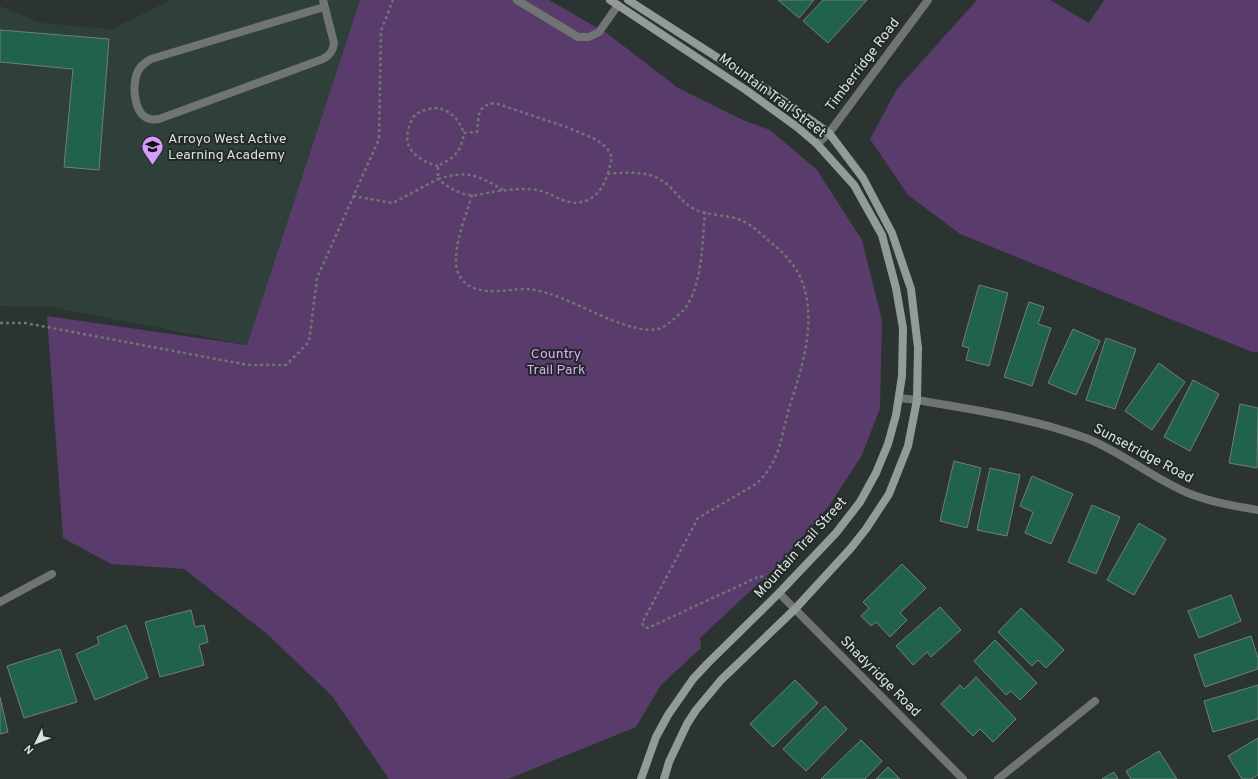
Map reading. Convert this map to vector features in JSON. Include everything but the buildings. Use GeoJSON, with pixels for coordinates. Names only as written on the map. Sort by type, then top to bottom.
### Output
{"type":"FeatureCollection","features":[{"type":"Feature","properties":{"kind":"street"},"geometry":{"type":"LineString","coordinates":[[518,0],[578,37],[588,37],[599,32],[618,5]]}},
{"type":"Feature","properties":{"kind":"street","name":"Mountain Trail Street"},"geometry":{"type":"LineString","coordinates":[[610,0],[746,90],[817,144],[854,185],[882,235],[896,288],[903,328],[902,376],[896,415],[888,444],[876,472],[860,502],[836,533],[779,593],[707,664],[679,698],[656,737],[641,779]]}},
{"type":"Feature","properties":{"kind":"street","name":"Mountain Trail Street"},"geometry":{"type":"LineString","coordinates":[[628,0],[774,94],[828,133],[863,178],[892,233],[911,288],[918,348],[917,400],[908,446],[889,494],[866,529],[851,548],[795,609],[721,680],[696,710],[687,724],[672,756],[664,779]]}},
{"type":"Feature","properties":{"kind":"street","name":"Timberridge Road"},"geometry":{"type":"LineString","coordinates":[[817,144],[828,133],[928,0]]}},
{"type":"Feature","properties":{"kind":"street"},"geometry":{"type":"LineString","coordinates":[[324,3],[334,43],[330,55],[323,59],[159,119],[151,120],[146,118],[136,104],[134,92],[137,72],[151,59],[324,3]]}},
{"type":"Feature","properties":{"kind":"street","name":"Sunsetridge Road"},"geometry":{"type":"LineString","coordinates":[[899,398],[1030,421],[1086,438],[1104,446],[1186,492],[1223,504],[1258,510]]}},
{"type":"Feature","properties":{"kind":"street"},"geometry":{"type":"LineString","coordinates":[[0,602],[52,574]]}},
{"type":"Feature","properties":{"kind":"street","name":"Shadyridge Road"},"geometry":{"type":"LineString","coordinates":[[779,593],[962,779]]}},
{"type":"Feature","properties":{"kind":"street"},"geometry":{"type":"LineString","coordinates":[[998,779],[1095,701]]}},
{"type":"Feature","properties":{"kind":"path"},"geometry":{"type":"LineString","coordinates":[[0,323],[26,323],[248,366],[286,365],[309,342],[317,278],[379,140],[381,32],[393,0]]}},
{"type":"Feature","properties":{"kind":"path"},"geometry":{"type":"LineString","coordinates":[[438,179],[450,189],[472,195],[503,190],[541,191],[568,202],[578,202],[589,200],[602,189],[608,174],[612,157],[607,148],[598,140],[569,128],[495,104],[482,107],[479,112],[477,132],[464,133]]}},
{"type":"Feature","properties":{"kind":"path"},"geometry":{"type":"LineString","coordinates":[[436,108],[453,114],[460,123],[464,133],[459,150],[450,160],[438,166],[420,159],[409,146],[407,134],[414,117],[418,113],[436,108]]}},
{"type":"Feature","properties":{"kind":"path"},"geometry":{"type":"LineString","coordinates":[[438,166],[438,179]]}},
{"type":"Feature","properties":{"kind":"path"},"geometry":{"type":"LineString","coordinates":[[353,196],[393,203],[438,179],[453,174],[464,174],[484,179],[503,190]]}},
{"type":"Feature","properties":{"kind":"path"},"geometry":{"type":"LineString","coordinates":[[608,174],[648,174],[668,185],[688,205],[698,211],[730,216],[744,222],[783,252],[794,266],[803,283],[806,300],[807,339],[801,372],[787,413],[780,448],[769,469],[763,478],[756,484],[698,518],[642,623],[642,626],[644,628],[648,628],[760,576],[766,578],[779,593]]}},
{"type":"Feature","properties":{"kind":"path"},"geometry":{"type":"LineString","coordinates":[[472,195],[458,241],[456,264],[460,276],[468,284],[479,290],[528,288],[552,294],[622,324],[649,330],[662,328],[688,305],[698,276],[705,212]]}},
{"type":"Feature","properties":{"kind":"shaded area","name":"Arroyo West Active Learning Academy"},"geometry":{"type":"Polygon","coordinates":[[[171,0],[360,0],[247,345],[51,307],[0,306],[0,6],[41,23],[112,29],[171,0]]]}},
{"type":"Feature","properties":{"kind":"green space","name":"Country Trail Park"},"geometry":{"type":"Polygon","coordinates":[[[360,0],[549,0],[608,34],[678,88],[743,120],[770,130],[817,170],[862,240],[882,320],[880,408],[862,455],[829,506],[774,569],[700,638],[701,648],[661,685],[636,727],[508,779],[389,779],[332,696],[266,633],[184,569],[111,564],[63,538],[47,316],[247,345],[360,0]]]}},
{"type":"Feature","properties":{"kind":"green space"},"geometry":{"type":"Polygon","coordinates":[[[977,0],[1050,0],[1089,23],[1104,0],[1258,0],[1258,352],[1252,352],[960,234],[908,195],[870,139],[897,89],[977,0]]]}},
{"type":"Feature","properties":{"kind":"place","name":"Arroyo West Active Learning Academy"},"geometry":{"type":"Point","coordinates":[153,166]}}]}
